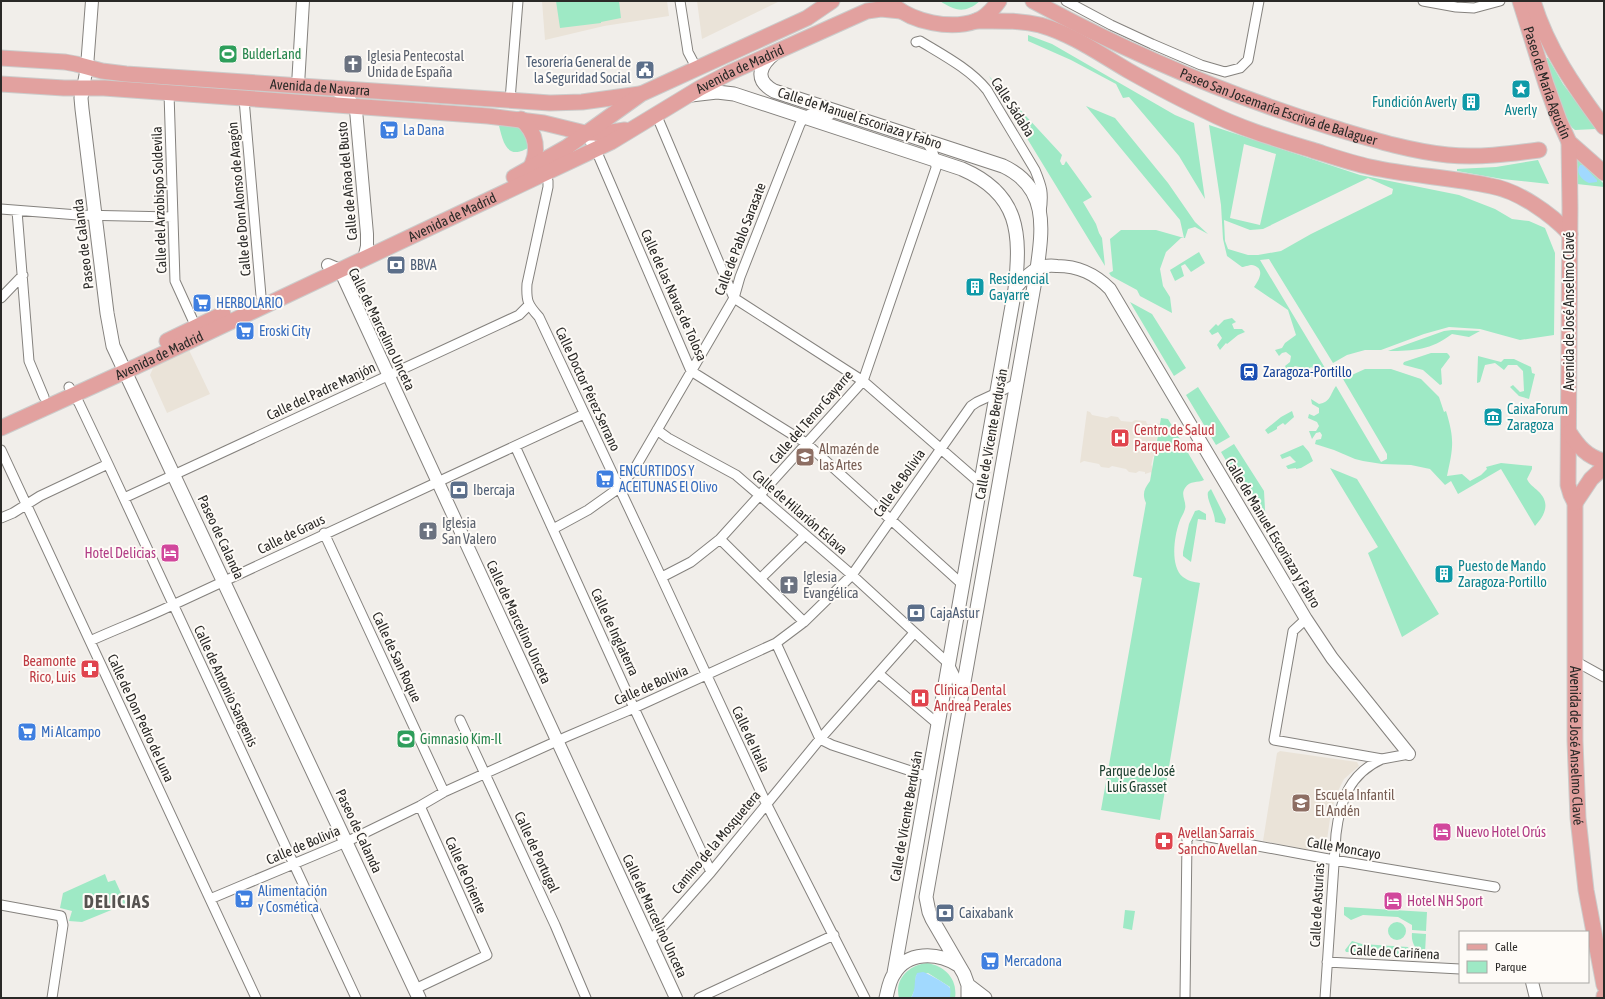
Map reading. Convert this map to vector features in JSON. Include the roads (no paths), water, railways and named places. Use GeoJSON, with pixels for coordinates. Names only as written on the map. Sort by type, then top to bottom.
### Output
{"type":"FeatureCollection","features":[{"type":"Feature","properties":{"kind":"main road","name":"Avenida de Madrid"},"geometry":{"type":"LineString","coordinates":[[1,428],[72,390],[334,268],[529,170],[567,147],[641,94],[807,18],[832,1]]}},
{"type":"Feature","properties":{"kind":"main road"},"geometry":{"type":"LineString","coordinates":[[890,1],[901,11]]}},
{"type":"Feature","properties":{"kind":"main road"},"geometry":{"type":"LineString","coordinates":[[976,22],[993,10],[999,1]]}},
{"type":"Feature","properties":{"kind":"main road","name":"Paseo San Josemaría Escrivá de Balaguer"},"geometry":{"type":"LineString","coordinates":[[1033,1],[1128,49],[1185,75],[1249,100],[1364,137],[1408,149],[1449,156],[1485,156],[1538,150]]}},
{"type":"Feature","properties":{"kind":"main road","name":"Paseo de María Agustín"},"geometry":{"type":"LineString","coordinates":[[1520,1],[1546,84],[1569,142],[1604,173]]}},
{"type":"Feature","properties":{"kind":"main road","name":"Paseo de María Agustín"},"geometry":{"type":"LineString","coordinates":[[1533,1],[1545,34],[1561,65],[1604,127]]}},
{"type":"Feature","properties":{"kind":"main road","name":"Avenida de Madrid"},"geometry":{"type":"LineString","coordinates":[[365,252],[545,173],[619,138],[688,95],[731,72],[867,11],[881,9],[901,11]]}},
{"type":"Feature","properties":{"kind":"main road","name":"Paseo San Josemaría Escrivá de Balaguer"},"geometry":{"type":"LineString","coordinates":[[901,11],[915,18],[942,24],[1016,21],[1039,25],[1082,43],[1182,100],[1220,118],[1285,141],[1366,166],[1390,172],[1492,186],[1514,194],[1540,208],[1570,234]]}},
{"type":"Feature","properties":{"kind":"main road","name":"Calle de Manuel Escoriaza y Fabro"},"geometry":{"type":"LineString","coordinates":[[776,52],[764,63],[761,71],[763,81],[774,91],[1003,166],[1014,171],[1026,182]]}},
{"type":"Feature","properties":{"kind":"main road","name":"Avenida de Navarra"},"geometry":{"type":"LineString","coordinates":[[1,58],[65,62],[102,71],[113,72],[510,100],[571,103],[641,94]]}},
{"type":"Feature","properties":{"kind":"main road","name":"Avenida de Navarra"},"geometry":{"type":"LineString","coordinates":[[1,84],[64,88],[104,88],[521,119],[585,133],[609,133],[634,128]]}},
{"type":"Feature","properties":{"kind":"main road","name":"Paseo de Calanda"},"geometry":{"type":"LineString","coordinates":[[83,88],[82,104],[113,346],[417,994]]}},
{"type":"Feature","properties":{"kind":"main road","name":"Calle de Manuel Escoriaza y Fabro"},"geometry":{"type":"LineString","coordinates":[[688,95],[725,92],[962,169],[983,179],[1000,195],[1008,207]]}},
{"type":"Feature","properties":{"kind":"main road"},"geometry":{"type":"LineString","coordinates":[[521,119],[531,129],[536,142],[536,155],[529,170],[545,173]]}},
{"type":"Feature","properties":{"kind":"main road","name":"Avenida de José Anselmo Clavé"},"geometry":{"type":"LineString","coordinates":[[1569,142],[1570,234],[1568,485],[1570,495],[1575,503],[1575,761],[1579,839],[1590,914],[1604,985]]}},
{"type":"Feature","properties":{"kind":"main road","name":"Calle de Vicente Berdusán"},"geometry":{"type":"LineString","coordinates":[[958,965],[930,915],[926,897],[1037,269],[1041,238],[1041,214],[1035,195],[1026,182]]}},
{"type":"Feature","properties":{"kind":"main road","name":"Calle de Vicente Berdusán"},"geometry":{"type":"LineString","coordinates":[[886,998],[894,973],[1015,289],[1018,243],[1013,219],[1008,207]]}},
{"type":"Feature","properties":{"kind":"main road","name":"Avenida de Madrid"},"geometry":{"type":"LineString","coordinates":[[124,367],[196,326],[261,296],[334,268]]}},
{"type":"Feature","properties":{"kind":"main road","name":"Avenida de Madrid"},"geometry":{"type":"LineString","coordinates":[[1,417],[44,397],[72,390]]}},
{"type":"Feature","properties":{"kind":"main road"},"geometry":{"type":"LineString","coordinates":[[1569,432],[1584,451],[1596,459],[1604,462]]}},
{"type":"Feature","properties":{"kind":"main road"},"geometry":{"type":"LineString","coordinates":[[1575,503],[1591,479],[1604,467]]}},
{"type":"Feature","properties":{"kind":"main road"},"geometry":{"type":"LineString","coordinates":[[894,973],[908,960],[925,955],[945,959],[958,965],[968,985],[985,998]]}},
{"type":"Feature","properties":{"kind":"main road"},"geometry":{"type":"LineString","coordinates":[[968,985],[968,998]]}},
{"type":"Feature","properties":{"kind":"street","name":"Paseo de Calanda"},"geometry":{"type":"LineString","coordinates":[[83,88],[87,67],[92,1]]}},
{"type":"Feature","properties":{"kind":"street"},"geometry":{"type":"LineString","coordinates":[[298,85],[303,1]]}},
{"type":"Feature","properties":{"kind":"street"},"geometry":{"type":"LineString","coordinates":[[510,100],[518,1]]}},
{"type":"Feature","properties":{"kind":"street"},"geometry":{"type":"LineString","coordinates":[[680,1],[688,52],[697,69]]}},
{"type":"Feature","properties":{"kind":"street"},"geometry":{"type":"LineString","coordinates":[[1066,1],[1111,25],[1201,65],[1225,72],[1240,68],[1248,60],[1259,1]]}},
{"type":"Feature","properties":{"kind":"street"},"geometry":{"type":"LineString","coordinates":[[1423,1],[1456,7],[1474,8],[1500,1]]}},
{"type":"Feature","properties":{"kind":"street","name":"Calle Sádaba"},"geometry":{"type":"LineString","coordinates":[[916,42],[920,41],[939,52],[979,80],[1036,172],[1043,196],[1041,214]]}},
{"type":"Feature","properties":{"kind":"street","name":"Calle de Añoa del Busto"},"geometry":{"type":"LineString","coordinates":[[332,87],[346,97],[354,106],[358,124],[365,252]]}},
{"type":"Feature","properties":{"kind":"street","name":"Calle del Arzobispo Soldevila"},"geometry":{"type":"LineString","coordinates":[[170,93],[176,281],[196,326]]}},
{"type":"Feature","properties":{"kind":"street","name":"Calle de Don Alonso de Aragón"},"geometry":{"type":"LineString","coordinates":[[244,99],[261,296]]}},
{"type":"Feature","properties":{"kind":"street"},"geometry":{"type":"LineString","coordinates":[[804,117],[819,112],[855,118]]}},
{"type":"Feature","properties":{"kind":"street"},"geometry":{"type":"LineString","coordinates":[[656,114],[734,298],[863,381],[980,483]]}},
{"type":"Feature","properties":{"kind":"street","name":"Calle de Pablo Sarasate"},"geometry":{"type":"LineString","coordinates":[[553,529],[588,510],[619,488],[635,468],[734,298],[740,277],[798,128],[804,117]]}},
{"type":"Feature","properties":{"kind":"street","name":"Calle de las Navas de Tolosa"},"geometry":{"type":"LineString","coordinates":[[585,133],[595,149],[691,371],[806,443],[963,586]]}},
{"type":"Feature","properties":{"kind":"street"},"geometry":{"type":"LineString","coordinates":[[924,141],[930,146],[936,160]]}},
{"type":"Feature","properties":{"kind":"street","name":"Calle del Tenor Gayarre"},"geometry":{"type":"LineString","coordinates":[[662,577],[691,562],[720,539],[863,381],[936,168],[936,160]]}},
{"type":"Feature","properties":{"kind":"street"},"geometry":{"type":"LineString","coordinates":[[1026,182],[1034,177],[1036,172]]}},
{"type":"Feature","properties":{"kind":"street"},"geometry":{"type":"LineString","coordinates":[[528,306],[526,295],[527,284],[548,190],[548,181],[545,173]]}},
{"type":"Feature","properties":{"kind":"street"},"geometry":{"type":"LineString","coordinates":[[1,209],[96,215],[173,217]]}},
{"type":"Feature","properties":{"kind":"street"},"geometry":{"type":"LineString","coordinates":[[17,211],[29,361],[44,397]]}},
{"type":"Feature","properties":{"kind":"street","name":"Calle de Manuel Escoriaza y Fabro"},"geometry":{"type":"LineString","coordinates":[[1037,269],[1049,265],[1077,268],[1100,279],[1110,289],[1306,619],[1332,658],[1409,754]]}},
{"type":"Feature","properties":{"kind":"street","name":"Calle de Marcelino Unceta"},"geometry":{"type":"LineString","coordinates":[[334,268],[388,375],[676,998]]}},
{"type":"Feature","properties":{"kind":"street"},"geometry":{"type":"LineString","coordinates":[[1015,289],[1028,275],[1037,269]]}},
{"type":"Feature","properties":{"kind":"street"},"geometry":{"type":"LineString","coordinates":[[1,298],[23,275]]}},
{"type":"Feature","properties":{"kind":"street","name":"Calle del Padre Manjón"},"geometry":{"type":"LineString","coordinates":[[124,498],[519,315],[528,306]]}},
{"type":"Feature","properties":{"kind":"street","name":"Calle Doctor Pérez Serrano"},"geometry":{"type":"LineString","coordinates":[[528,306],[539,317],[619,488]]}},
{"type":"Feature","properties":{"kind":"street","name":"Calle de Bolivia"},"geometry":{"type":"LineString","coordinates":[[210,899],[346,842],[420,806],[444,792],[776,643],[804,622],[852,575],[971,406],[1016,384]]}},
{"type":"Feature","properties":{"kind":"street","name":"Calle de Antonio Sangenis"},"geometry":{"type":"LineString","coordinates":[[72,390],[124,498],[356,998]]}},
{"type":"Feature","properties":{"kind":"street","name":"Calle de Graus"},"geometry":{"type":"LineString","coordinates":[[90,641],[224,581],[584,414]]}},
{"type":"Feature","properties":{"kind":"street","name":"Calle de Hilarión Eslava"},"geometry":{"type":"LineString","coordinates":[[657,430],[668,438],[736,475],[852,575],[949,664]]}},
{"type":"Feature","properties":{"kind":"street","name":"Calle de Inglaterra"},"geometry":{"type":"LineString","coordinates":[[515,446],[634,708],[711,872]]}},
{"type":"Feature","properties":{"kind":"street","name":"Calle de Don Pedro de Luna"},"geometry":{"type":"LineString","coordinates":[[1,450],[256,998]]}},
{"type":"Feature","properties":{"kind":"street"},"geometry":{"type":"LineString","coordinates":[[1,518],[13,513],[40,496],[108,464]]}},
{"type":"Feature","properties":{"kind":"street","name":"Calle de Italia"},"geometry":{"type":"LineString","coordinates":[[619,488],[662,577],[766,803],[865,998]]}},
{"type":"Feature","properties":{"kind":"street","name":"Calle de San Roque"},"geometry":{"type":"LineString","coordinates":[[324,534],[444,792]]}},
{"type":"Feature","properties":{"kind":"street"},"geometry":{"type":"LineString","coordinates":[[761,578],[805,534]]}},
{"type":"Feature","properties":{"kind":"street"},"geometry":{"type":"LineString","coordinates":[[720,539],[804,622]]}},
{"type":"Feature","properties":{"kind":"street"},"geometry":{"type":"LineString","coordinates":[[1306,619],[1293,631],[1274,740],[1382,759],[1409,754]]}},
{"type":"Feature","properties":{"kind":"street","name":"Camino de la Mosquetera"},"geometry":{"type":"LineString","coordinates":[[650,941],[711,872],[820,739],[914,633]]}},
{"type":"Feature","properties":{"kind":"street"},"geometry":{"type":"LineString","coordinates":[[776,643],[820,739],[832,745],[929,777]]}},
{"type":"Feature","properties":{"kind":"street"},"geometry":{"type":"LineString","coordinates":[[1575,661],[1604,677]]}},
{"type":"Feature","properties":{"kind":"street","name":"Calle de Vicente Berdusán"},"geometry":{"type":"LineString","coordinates":[[949,664],[955,676],[961,696]]}},
{"type":"Feature","properties":{"kind":"street"},"geometry":{"type":"LineString","coordinates":[[879,674],[938,725]]}},
{"type":"Feature","properties":{"kind":"street","name":"Calle de Portugal"},"geometry":{"type":"LineString","coordinates":[[460,720],[555,925],[586,998]]}},
{"type":"Feature","properties":{"kind":"street","name":"Calle de Asturias"},"geometry":{"type":"LineString","coordinates":[[1325,998],[1334,860],[1339,811],[1344,795],[1357,777],[1370,764],[1382,759]]}},
{"type":"Feature","properties":{"kind":"street","name":"Calle de Oriente"},"geometry":{"type":"LineString","coordinates":[[417,994],[487,955],[420,806]]}},
{"type":"Feature","properties":{"kind":"street","name":"Calle Moncayo"},"geometry":{"type":"LineString","coordinates":[[1185,998],[1187,840],[1190,834],[1196,833],[1256,846],[1495,887]]}},
{"type":"Feature","properties":{"kind":"street"},"geometry":{"type":"LineString","coordinates":[[1,905],[58,914],[61,916],[62,920],[52,998]]}},
{"type":"Feature","properties":{"kind":"street"},"geometry":{"type":"LineString","coordinates":[[699,998],[834,935]]}},
{"type":"Feature","properties":{"kind":"street","name":"Calle de Cariñena"},"geometry":{"type":"LineString","coordinates":[[1327,962],[1459,969]]}},
{"type":"Feature","properties":{"kind":"street"},"geometry":{"type":"LineString","coordinates":[[1532,983],[1536,998]]}},
{"type":"Feature","properties":{"kind":"water"},"geometry":{"type":"Polygon","coordinates":[[[1580,165],[1583,165],[1597,180],[1597,182],[1589,183],[1580,176],[1578,171],[1580,165]]]}},
{"type":"Feature","properties":{"kind":"water"},"geometry":{"type":"Polygon","coordinates":[[[923,972],[949,986],[950,998],[911,998],[914,991],[917,973],[923,972]]]}},
{"type":"Feature","properties":{"kind":"place","name":"BulderLand"},"geometry":{"type":"Point","coordinates":[228,54]}},
{"type":"Feature","properties":{"kind":"place","name":"Iglesia Pentecostal Unida de España"},"geometry":{"type":"Point","coordinates":[353,64]}},
{"type":"Feature","properties":{"kind":"place","name":"Tesorería General de la Seguridad Social"},"geometry":{"type":"Point","coordinates":[645,70]}},
{"type":"Feature","properties":{"kind":"place","name":"Averly"},"geometry":{"type":"Point","coordinates":[1521,89]}},
{"type":"Feature","properties":{"kind":"place","name":"Fundición Averly"},"geometry":{"type":"Point","coordinates":[1471,102]}},
{"type":"Feature","properties":{"kind":"place","name":"La Dana"},"geometry":{"type":"Point","coordinates":[389,130]}},
{"type":"Feature","properties":{"kind":"place","name":"BBVA"},"geometry":{"type":"Point","coordinates":[396,265]}},
{"type":"Feature","properties":{"kind":"place","name":"Residencial Gayarre"},"geometry":{"type":"Point","coordinates":[975,287]}},
{"type":"Feature","properties":{"kind":"place","name":"HERBOLARIO"},"geometry":{"type":"Point","coordinates":[202,303]}},
{"type":"Feature","properties":{"kind":"place","name":"Eroski City"},"geometry":{"type":"Point","coordinates":[245,331]}},
{"type":"Feature","properties":{"kind":"place","name":"Zaragoza-Portillo"},"geometry":{"type":"Point","coordinates":[1249,372]}},
{"type":"Feature","properties":{"kind":"place","name":"CaixaForum Zaragoza"},"geometry":{"type":"Point","coordinates":[1493,417]}},
{"type":"Feature","properties":{"kind":"place","name":"Centro de Salud Parque Roma"},"geometry":{"type":"Point","coordinates":[1120,438]}},
{"type":"Feature","properties":{"kind":"place","name":"Almazén de las Artes"},"geometry":{"type":"Point","coordinates":[805,457]}},
{"type":"Feature","properties":{"kind":"place","name":"ENCURTIDOS Y ACEITUNAS El Olivo"},"geometry":{"type":"Point","coordinates":[605,479]}},
{"type":"Feature","properties":{"kind":"place","name":"Ibercaja"},"geometry":{"type":"Point","coordinates":[459,490]}},
{"type":"Feature","properties":{"kind":"place","name":"Iglesia San Valero"},"geometry":{"type":"Point","coordinates":[428,531]}},
{"type":"Feature","properties":{"kind":"place","name":"Hotel Delicias"},"geometry":{"type":"Point","coordinates":[170,553]}},
{"type":"Feature","properties":{"kind":"place","name":"Puesto de Mando Zaragoza-Portillo"},"geometry":{"type":"Point","coordinates":[1444,574]}},
{"type":"Feature","properties":{"kind":"place","name":"Iglesia Evangélica"},"geometry":{"type":"Point","coordinates":[789,585]}},
{"type":"Feature","properties":{"kind":"place","name":"CajaAstur"},"geometry":{"type":"Point","coordinates":[916,613]}},
{"type":"Feature","properties":{"kind":"place","name":"Beamonte Rico, Luis"},"geometry":{"type":"Point","coordinates":[90,669]}},
{"type":"Feature","properties":{"kind":"place","name":"Clínica Dental Andrea Perales"},"geometry":{"type":"Point","coordinates":[920,698]}},
{"type":"Feature","properties":{"kind":"place","name":"Mi Alcampo"},"geometry":{"type":"Point","coordinates":[27,732]}},
{"type":"Feature","properties":{"kind":"place","name":"Gimnasio Kim-Il"},"geometry":{"type":"Point","coordinates":[406,739]}},
{"type":"Feature","properties":{"kind":"place","name":"Escuela Infantil El Andén"},"geometry":{"type":"Point","coordinates":[1301,803]}},
{"type":"Feature","properties":{"kind":"place","name":"Nuevo Hotel Orús"},"geometry":{"type":"Point","coordinates":[1442,832]}},
{"type":"Feature","properties":{"kind":"place","name":"Avellan Sarrais Sancho Avellan"},"geometry":{"type":"Point","coordinates":[1164,841]}},
{"type":"Feature","properties":{"kind":"place","name":"Alimentación y Cosmética"},"geometry":{"type":"Point","coordinates":[244,899]}},
{"type":"Feature","properties":{"kind":"place","name":"Hotel NH Sport"},"geometry":{"type":"Point","coordinates":[1393,901]}},
{"type":"Feature","properties":{"kind":"place","name":"Caixabank"},"geometry":{"type":"Point","coordinates":[945,913]}},
{"type":"Feature","properties":{"kind":"place","name":"Mercadona"},"geometry":{"type":"Point","coordinates":[990,961]}},
{"type":"Feature","properties":{"kind":"district","name":"DELICIAS"},"geometry":{"type":"Point","coordinates":[117,902]}},
{"type":"Feature","properties":{"kind":"park label","name":"Parque de José Luis Grasset"},"geometry":{"type":"Point","coordinates":[1137,780]}}]}
